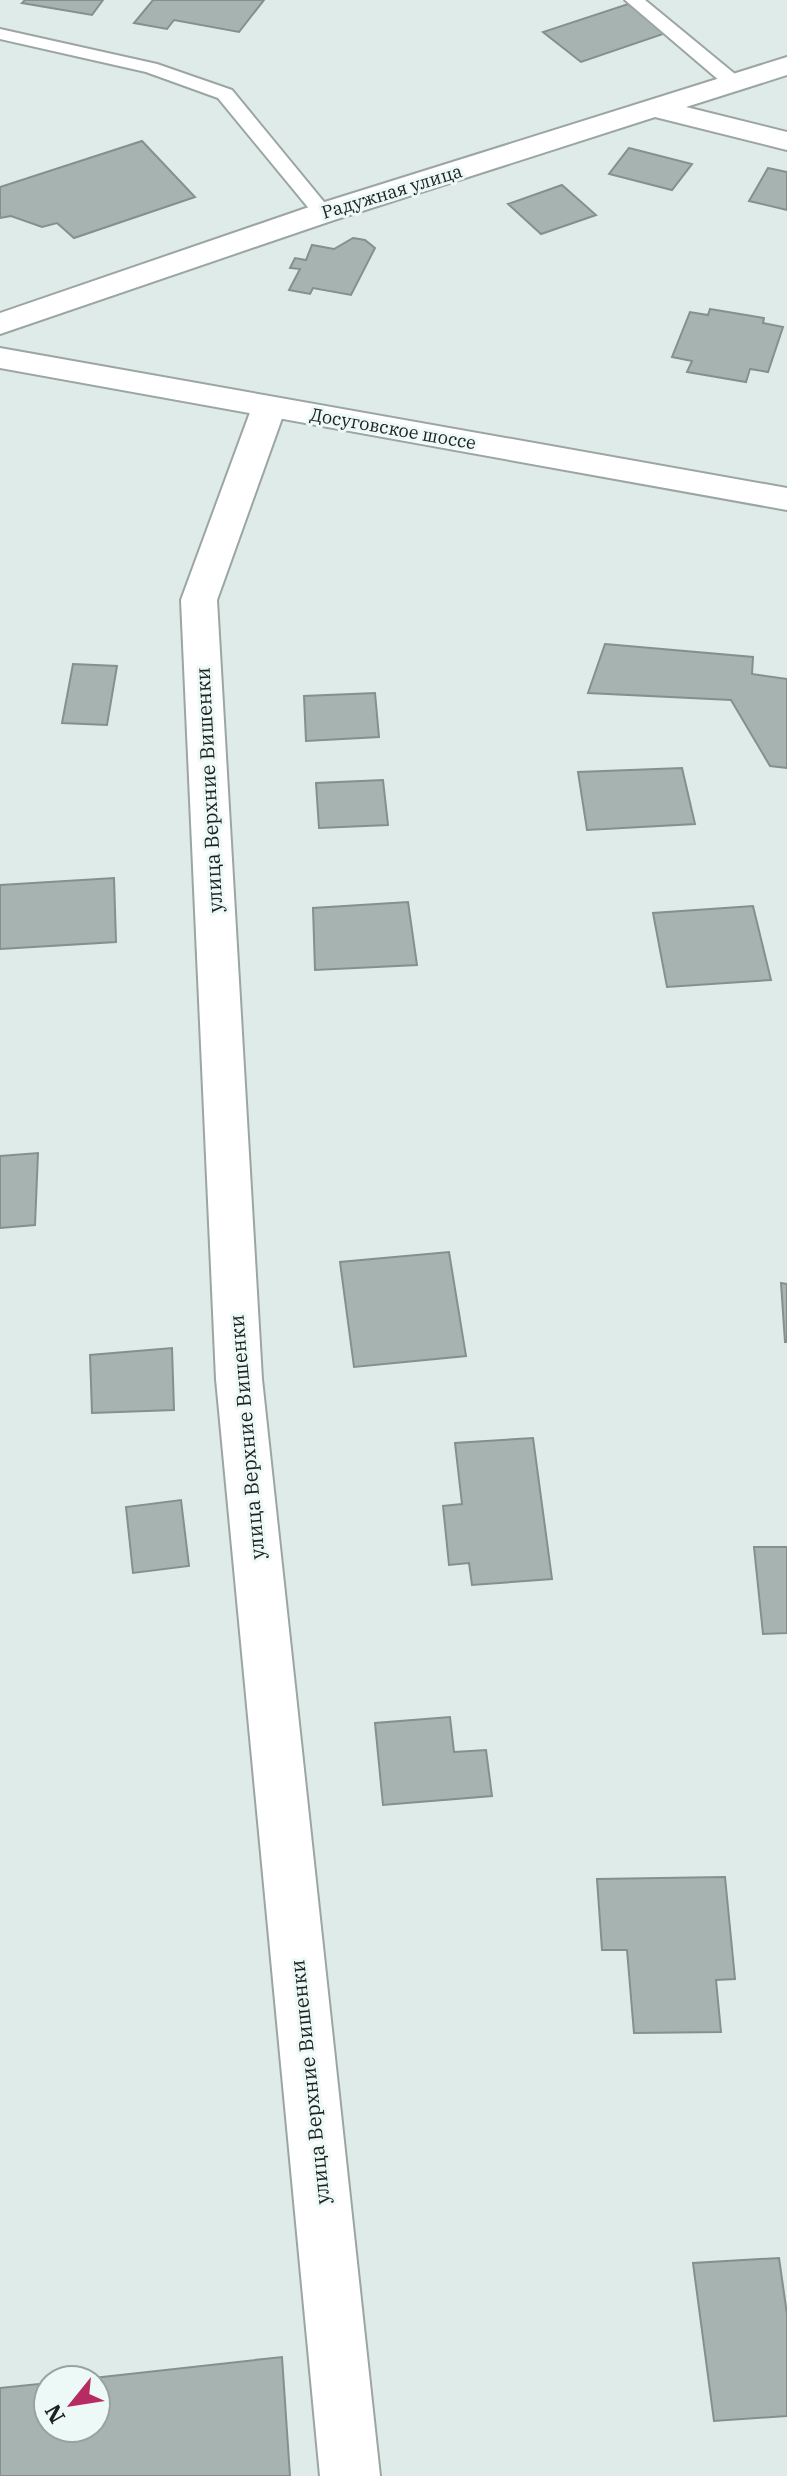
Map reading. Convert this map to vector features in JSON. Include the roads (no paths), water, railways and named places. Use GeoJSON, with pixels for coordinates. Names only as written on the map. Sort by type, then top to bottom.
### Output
{"type":"FeatureCollection","features":[{"type":"Feature","properties":{"kind":"street","name":"Радужная улица"},"geometry":{"type":"LineString","coordinates":[[0,324],[323,213],[787,66]]}},
{"type":"Feature","properties":{"kind":"street"},"geometry":{"type":"LineString","coordinates":[[653,108],[787,141]]}},
{"type":"Feature","properties":{"kind":"street","name":"Досуговское шоссе"},"geometry":{"type":"LineString","coordinates":[[0,358],[787,499]]}},
{"type":"Feature","properties":{"kind":"street","name":"улица Верхние Вишенки"},"geometry":{"type":"LineString","coordinates":[[269,407],[199,600],[239,1379],[350,2476]]}},
{"type":"Feature","properties":{"kind":"lane"},"geometry":{"type":"LineString","coordinates":[[634,0],[734,83]]}},
{"type":"Feature","properties":{"kind":"lane"},"geometry":{"type":"LineString","coordinates":[[0,34],[151,68],[225,94],[323,213]]}}]}
